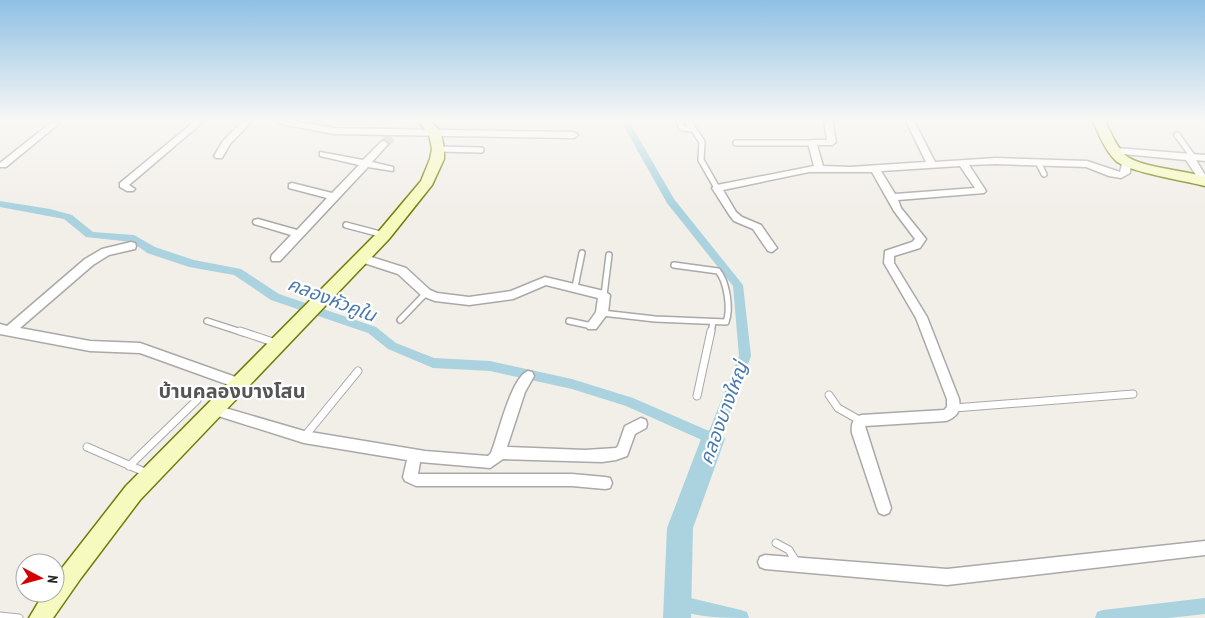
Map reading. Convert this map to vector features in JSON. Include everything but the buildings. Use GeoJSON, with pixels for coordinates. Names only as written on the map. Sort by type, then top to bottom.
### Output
{"type":"FeatureCollection","features":[{"type":"Feature","properties":{"kind":"street"},"geometry":{"type":"LineString","coordinates":[[3,165],[22,150]]}},
{"type":"Feature","properties":{"kind":"street"},"geometry":{"type":"LineString","coordinates":[[130,189],[123,185],[165,150]]}},
{"type":"Feature","properties":{"kind":"street"},"geometry":{"type":"LineString","coordinates":[[219,156],[222,150]]}},
{"type":"Feature","properties":{"kind":"street"},"geometry":{"type":"LineString","coordinates":[[276,258],[378,150]]}},
{"type":"Feature","properties":{"kind":"street"},"geometry":{"type":"LineString","coordinates":[[40,618],[73,570],[133,493],[240,384],[299,320],[384,235],[427,182],[435,165],[438,150]]}},
{"type":"Feature","properties":{"kind":"street"},"geometry":{"type":"LineString","coordinates":[[814,150],[819,169]]}},
{"type":"Feature","properties":{"kind":"street"},"geometry":{"type":"LineString","coordinates":[[924,150],[931,164]]}},
{"type":"Feature","properties":{"kind":"street"},"geometry":{"type":"LineString","coordinates":[[1116,151],[1205,158]]}},
{"type":"Feature","properties":{"kind":"street"},"geometry":{"type":"LineString","coordinates":[[1116,151],[1126,162],[1186,175],[1205,182]]}},
{"type":"Feature","properties":{"kind":"street"},"geometry":{"type":"LineString","coordinates":[[323,154],[390,169]]}},
{"type":"Feature","properties":{"kind":"street"},"geometry":{"type":"LineString","coordinates":[[1191,157],[1205,182]]}},
{"type":"Feature","properties":{"kind":"street"},"geometry":{"type":"LineString","coordinates":[[772,248],[757,227],[738,219],[733,214],[717,188],[795,171],[819,169],[850,170],[996,161],[1090,165],[1112,174],[1120,175],[1125,173],[1126,162]]}},
{"type":"Feature","properties":{"kind":"street"},"geometry":{"type":"LineString","coordinates":[[892,197],[981,191],[963,163]]}},
{"type":"Feature","properties":{"kind":"street"},"geometry":{"type":"LineString","coordinates":[[874,168],[898,209],[921,239],[916,245],[889,254],[889,263],[921,317],[953,399],[954,408],[946,415],[861,421],[858,425],[884,508]]}},
{"type":"Feature","properties":{"kind":"street"},"geometry":{"type":"LineString","coordinates":[[292,186],[334,197]]}},
{"type":"Feature","properties":{"kind":"street"},"geometry":{"type":"LineString","coordinates":[[258,222],[299,234]]}},
{"type":"Feature","properties":{"kind":"street"},"geometry":{"type":"LineString","coordinates":[[4,330],[89,262],[106,252],[131,246]]}},
{"type":"Feature","properties":{"kind":"street"},"geometry":{"type":"LineString","coordinates":[[362,258],[402,271],[426,294],[435,297],[469,301],[513,295],[545,281],[604,294],[602,313],[592,326]]}},
{"type":"Feature","properties":{"kind":"street"},"geometry":{"type":"LineString","coordinates":[[4,330],[90,346],[140,348],[240,384]]}},
{"type":"Feature","properties":{"kind":"street"},"geometry":{"type":"LineString","coordinates":[[215,410],[304,437],[415,456],[490,462],[494,460],[498,453],[519,390],[528,376]]}},
{"type":"Feature","properties":{"kind":"street"},"geometry":{"type":"LineString","coordinates":[[498,453],[599,456],[618,454],[624,450],[630,430],[641,424]]}},
{"type":"Feature","properties":{"kind":"street"},"geometry":{"type":"LineString","coordinates":[[415,456],[410,477],[416,480],[572,480],[605,483]]}},
{"type":"Feature","properties":{"kind":"street"},"geometry":{"type":"LineString","coordinates":[[766,562],[953,577],[1205,548]]}},
{"type":"Feature","properties":{"kind":"lane"},"geometry":{"type":"LineString","coordinates":[[474,150],[481,150]]}},
{"type":"Feature","properties":{"kind":"lane"},"geometry":{"type":"LineString","coordinates":[[702,150],[702,160],[717,188]]}},
{"type":"Feature","properties":{"kind":"lane"},"geometry":{"type":"LineString","coordinates":[[1186,150],[1191,157]]}},
{"type":"Feature","properties":{"kind":"lane"},"geometry":{"type":"LineString","coordinates":[[1038,162],[1044,174]]}},
{"type":"Feature","properties":{"kind":"lane"},"geometry":{"type":"LineString","coordinates":[[346,225],[384,235]]}},
{"type":"Feature","properties":{"kind":"lane"},"geometry":{"type":"LineString","coordinates":[[575,287],[582,253]]}},
{"type":"Feature","properties":{"kind":"lane"},"geometry":{"type":"LineString","coordinates":[[604,294],[609,255]]}},
{"type":"Feature","properties":{"kind":"lane"},"geometry":{"type":"LineString","coordinates":[[602,313],[722,323],[729,318],[721,275],[712,269],[674,265]]}},
{"type":"Feature","properties":{"kind":"lane"},"geometry":{"type":"LineString","coordinates":[[400,320],[426,294]]}},
{"type":"Feature","properties":{"kind":"lane"},"geometry":{"type":"LineString","coordinates":[[207,321],[278,344]]}},
{"type":"Feature","properties":{"kind":"lane"},"geometry":{"type":"LineString","coordinates":[[569,321],[592,326]]}},
{"type":"Feature","properties":{"kind":"lane"},"geometry":{"type":"LineString","coordinates":[[697,396],[713,322]]}},
{"type":"Feature","properties":{"kind":"lane"},"geometry":{"type":"LineString","coordinates":[[304,437],[358,371]]}},
{"type":"Feature","properties":{"kind":"lane"},"geometry":{"type":"LineString","coordinates":[[954,408],[1134,394]]}},
{"type":"Feature","properties":{"kind":"lane"},"geometry":{"type":"LineString","coordinates":[[829,395],[833,405],[861,421]]}},
{"type":"Feature","properties":{"kind":"lane"},"geometry":{"type":"LineString","coordinates":[[129,466],[197,400]]}},
{"type":"Feature","properties":{"kind":"lane"},"geometry":{"type":"LineString","coordinates":[[87,447],[151,475]]}},
{"type":"Feature","properties":{"kind":"lane"},"geometry":{"type":"LineString","coordinates":[[776,543],[789,550],[798,565]]}},
{"type":"Feature","properties":{"kind":"lane"},"geometry":{"type":"LineString","coordinates":[[0,616],[19,618]]}},
{"type":"Feature","properties":{"kind":"waterway","name":"คลองหัวคูใน"},"geometry":{"type":"LineString","coordinates":[[0,204],[50,212],[68,217],[90,235],[134,239],[151,250],[193,264],[237,272],[275,297],[372,330],[392,346],[433,363],[490,366],[572,384],[629,402],[713,439],[745,356],[738,285],[670,201],[641,150]]}},
{"type":"Feature","properties":{"kind":"waterway","name":"คลองบางใหญ่"},"geometry":{"type":"LineString","coordinates":[[677,618],[680,528],[713,439]]}},
{"type":"Feature","properties":{"kind":"waterway"},"geometry":{"type":"LineString","coordinates":[[678,603],[741,618]]}},
{"type":"Feature","properties":{"kind":"waterway"},"geometry":{"type":"LineString","coordinates":[[1103,618],[1205,606]]}},
{"type":"Feature","properties":{"kind":"district","name":"บ้านคลองบางโสน"},"geometry":{"type":"Point","coordinates":[232,391]}}]}
